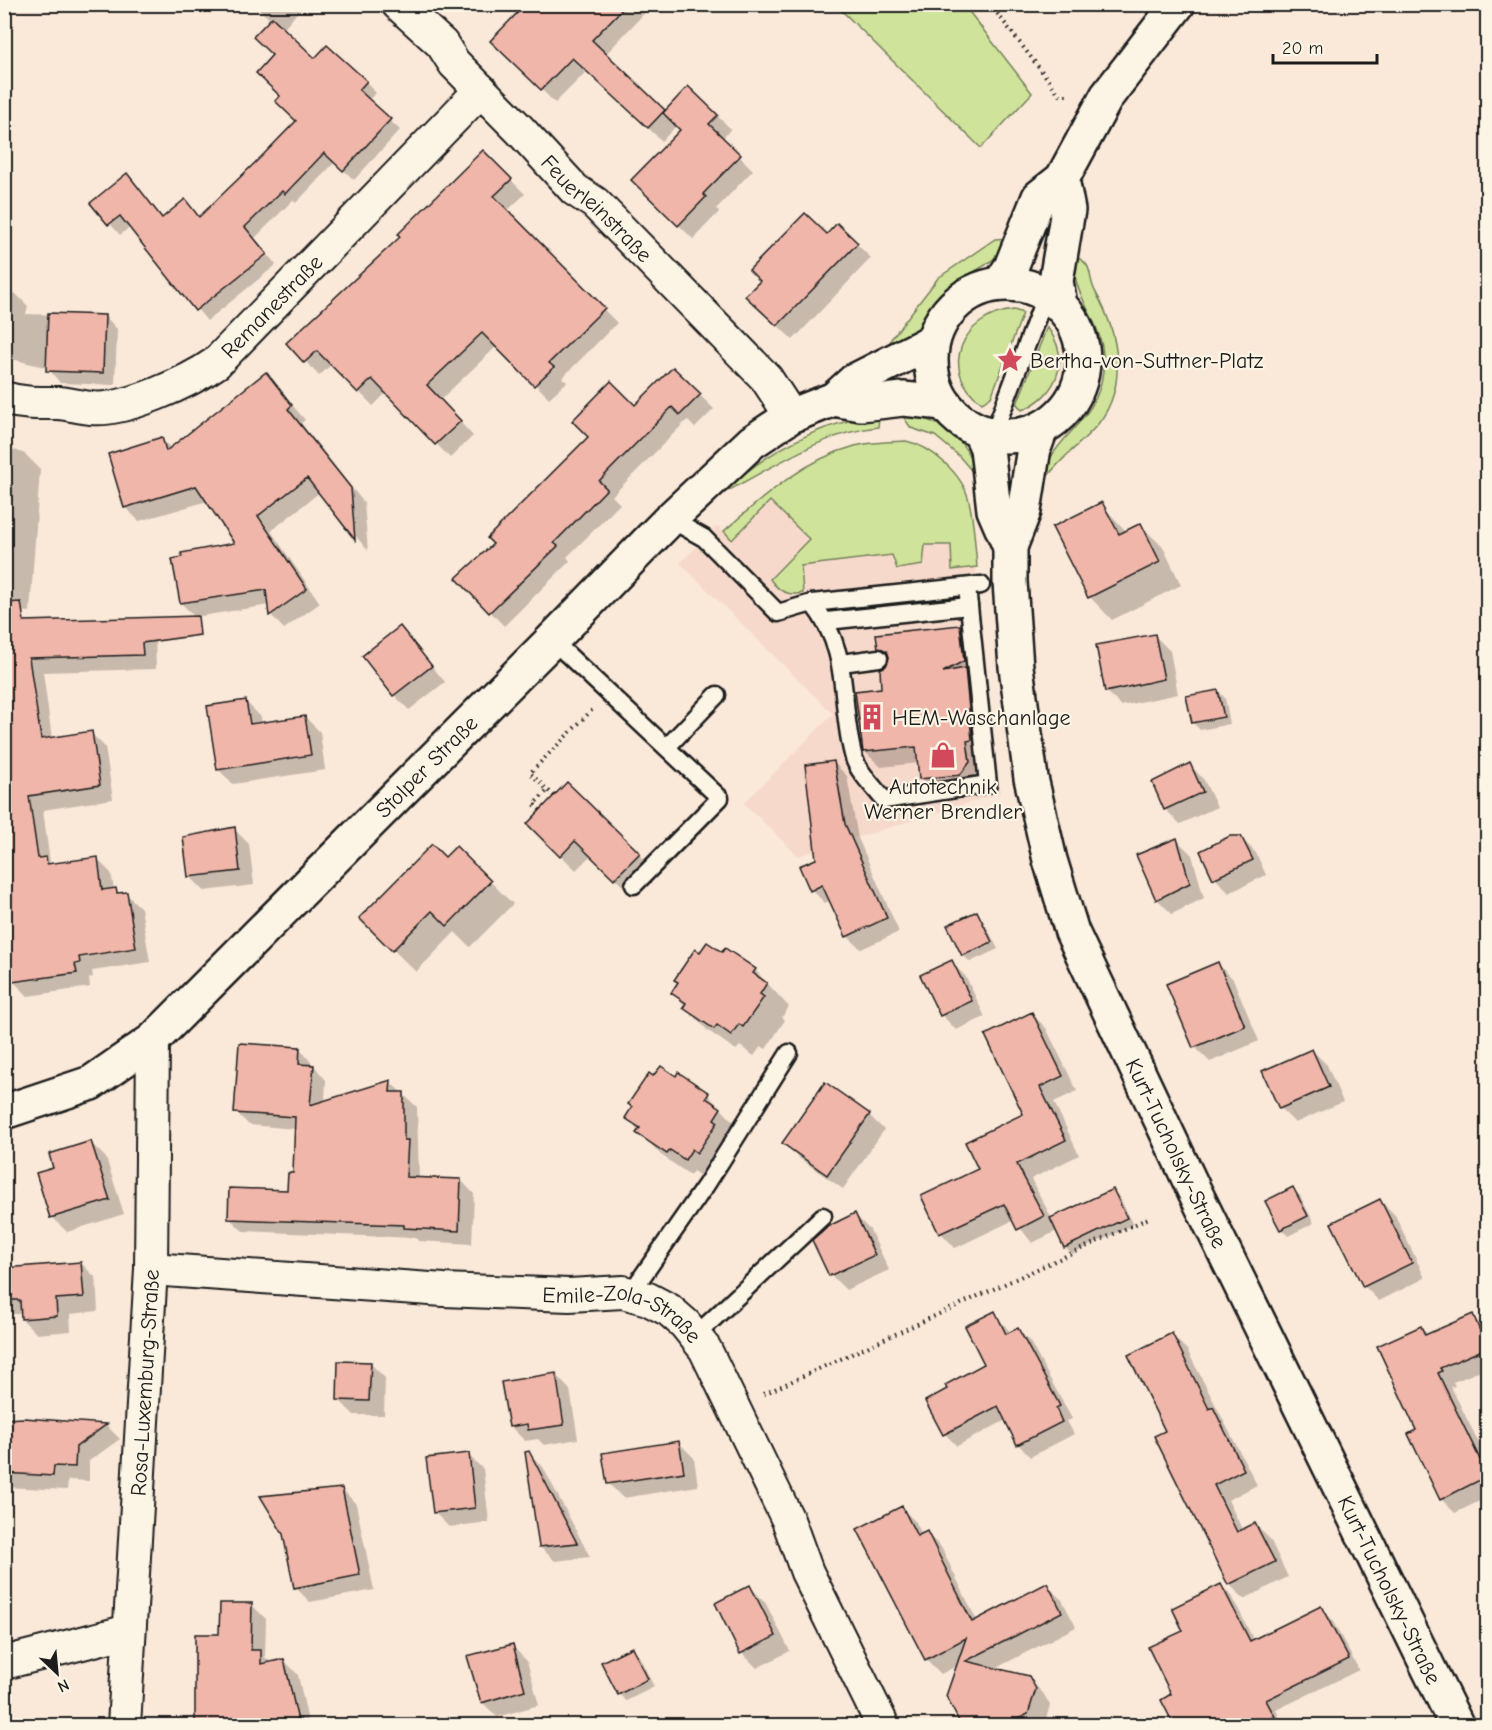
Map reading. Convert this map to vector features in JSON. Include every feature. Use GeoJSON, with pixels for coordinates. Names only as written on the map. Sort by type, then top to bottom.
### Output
{"type":"FeatureCollection","features":[{"type":"Feature","properties":{"kind":"main road"},"geometry":{"type":"LineString","coordinates":[[1000,284],[1011,267],[1039,197],[1062,179],[1107,96],[1178,4]]}},
{"type":"Feature","properties":{"kind":"main road"},"geometry":{"type":"LineString","coordinates":[[1053,299],[1068,210],[1062,179]]}},
{"type":"Feature","properties":{"kind":"main road"},"geometry":{"type":"LineString","coordinates":[[1000,284],[1032,287],[1053,299],[1077,329],[1084,357],[1080,386],[1064,412],[1041,429],[1017,436],[987,434],[960,421],[944,403],[934,384],[931,362],[933,341],[947,313],[971,293],[1000,284]]}},
{"type":"Feature","properties":{"kind":"main road","name":"Stolper Straße"},"geometry":{"type":"LineString","coordinates":[[4,1112],[91,1083],[153,1040],[670,519],[752,442],[791,416],[834,399],[854,381],[933,341]]}},
{"type":"Feature","properties":{"kind":"main road"},"geometry":{"type":"LineString","coordinates":[[834,399],[861,404],[903,399],[944,403]]}},
{"type":"Feature","properties":{"kind":"main road","name":"Kurt-Tucholsky-Straße"},"geometry":{"type":"LineString","coordinates":[[1010,547],[1024,511],[1034,448],[1041,429]]}},
{"type":"Feature","properties":{"kind":"main road","name":"Kurt-Tucholsky-Straße"},"geometry":{"type":"LineString","coordinates":[[987,434],[994,510],[1010,547],[1016,667],[1031,778],[1050,860],[1072,932],[1184,1168],[1457,1725]]}},
{"type":"Feature","properties":{"kind":"street","name":"Feuerleinstraße"},"geometry":{"type":"LineString","coordinates":[[398,4],[442,44],[454,63],[575,190],[595,203],[729,338],[766,378],[791,416]]}},
{"type":"Feature","properties":{"kind":"street","name":"Remanestraße"},"geometry":{"type":"LineString","coordinates":[[4,398],[26,404],[35,402],[77,404],[92,408],[137,401],[196,377],[216,363],[481,90]]}},
{"type":"Feature","properties":{"kind":"street","name":"Rosa-Luxemburg-Straße"},"geometry":{"type":"LineString","coordinates":[[124,1725],[151,1269],[153,1040]]}},
{"type":"Feature","properties":{"kind":"street","name":"Emile-Zola-Straße"},"geometry":{"type":"LineString","coordinates":[[151,1269],[444,1290],[569,1295],[630,1294],[648,1299],[669,1310],[705,1349],[788,1520],[807,1572],[883,1725]]}},
{"type":"Feature","properties":{"kind":"street"},"geometry":{"type":"LineString","coordinates":[[4,1663],[129,1631]]}},
{"type":"Feature","properties":{"kind":"lane"},"geometry":{"type":"LineString","coordinates":[[987,434],[1053,299]]}},
{"type":"Feature","properties":{"kind":"lane"},"geometry":{"type":"LineString","coordinates":[[670,519],[704,538],[778,613],[812,603],[974,586],[969,606],[968,647],[988,784],[884,800],[854,760],[842,663],[827,621],[812,603]]}},
{"type":"Feature","properties":{"kind":"lane"},"geometry":{"type":"LineString","coordinates":[[827,621],[969,606]]}},
{"type":"Feature","properties":{"kind":"lane"},"geometry":{"type":"LineString","coordinates":[[552,640],[720,798],[634,885]]}},
{"type":"Feature","properties":{"kind":"lane"},"geometry":{"type":"LineString","coordinates":[[842,663],[879,658]]}},
{"type":"Feature","properties":{"kind":"lane"},"geometry":{"type":"LineString","coordinates":[[667,747],[717,695]]}},
{"type":"Feature","properties":{"kind":"lane"},"geometry":{"type":"LineString","coordinates":[[630,1294],[706,1185],[789,1053]]}},
{"type":"Feature","properties":{"kind":"lane"},"geometry":{"type":"LineString","coordinates":[[695,1336],[823,1216]]}},
{"type":"Feature","properties":{"kind":"path"},"geometry":{"type":"LineString","coordinates":[[990,4],[1060,95]]}},
{"type":"Feature","properties":{"kind":"path"},"geometry":{"type":"LineString","coordinates":[[554,796],[530,773],[609,693]]}},
{"type":"Feature","properties":{"kind":"path"},"geometry":{"type":"LineString","coordinates":[[540,810],[534,804],[548,790]]}},
{"type":"Feature","properties":{"kind":"path"},"geometry":{"type":"LineString","coordinates":[[734,1408],[1151,1217]]}},
{"type":"Feature","properties":{"kind":"shaded area"},"geometry":{"type":"Polygon","coordinates":[[[906,441],[920,445],[936,456],[954,474],[969,499],[978,587],[980,658],[1000,793],[798,856],[744,803],[833,714],[680,563],[717,526],[724,531],[771,491],[805,468],[857,445],[906,441]]]}},
{"type":"Feature","properties":{"kind":"green space"},"geometry":{"type":"Polygon","coordinates":[[[836,5],[964,5],[1032,93],[981,148],[836,5]]]}},
{"type":"Feature","properties":{"kind":"green space"},"geometry":{"type":"Polygon","coordinates":[[[1009,238],[997,256],[944,292],[912,335],[888,350],[891,339],[938,278],[995,239],[1009,238]]]}},
{"type":"Feature","properties":{"kind":"green space"},"geometry":{"type":"Polygon","coordinates":[[[1074,256],[1081,259],[1088,267],[1093,287],[1110,324],[1117,359],[1117,376],[1108,409],[1098,424],[1047,477],[1042,477],[1048,462],[1093,403],[1100,388],[1103,371],[1100,338],[1078,286],[1074,272],[1074,256]]]}},
{"type":"Feature","properties":{"kind":"green space"},"geometry":{"type":"Polygon","coordinates":[[[1014,310],[1023,313],[991,397],[982,403],[968,390],[961,375],[959,360],[962,346],[969,333],[981,322],[996,314],[1014,310]]]}},
{"type":"Feature","properties":{"kind":"green space"},"geometry":{"type":"Polygon","coordinates":[[[1047,327],[1055,339],[1059,352],[1057,375],[1044,396],[1022,410],[1017,404],[1047,327]]]}},
{"type":"Feature","properties":{"kind":"green space"},"geometry":{"type":"Polygon","coordinates":[[[902,415],[928,420],[950,432],[966,450],[976,476],[959,456],[935,436],[911,428],[902,415]]]}},
{"type":"Feature","properties":{"kind":"green space"},"geometry":{"type":"Polygon","coordinates":[[[867,417],[879,418],[878,427],[835,437],[815,445],[718,496],[751,468],[787,445],[825,428],[867,417]]]}},
{"type":"Feature","properties":{"kind":"green space"},"geometry":{"type":"Polygon","coordinates":[[[906,441],[926,449],[945,463],[966,491],[971,509],[977,567],[952,570],[951,545],[925,545],[923,565],[897,569],[892,555],[801,566],[803,593],[793,594],[780,590],[770,579],[809,539],[770,501],[732,540],[724,531],[785,481],[818,460],[855,446],[906,441]]]}},
{"type":"Feature","properties":{"kind":"building"},"geometry":{"type":"Polygon","coordinates":[[[526,4],[627,4],[592,40],[665,110],[648,128],[572,58],[541,90],[490,41],[526,4]]]}},
{"type":"Feature","properties":{"kind":"building"},"geometry":{"type":"Polygon","coordinates":[[[272,17],[315,58],[327,45],[367,81],[359,90],[391,119],[343,171],[324,153],[285,194],[282,191],[245,227],[267,254],[195,311],[120,216],[108,225],[90,203],[127,173],[162,218],[185,199],[199,217],[264,154],[296,121],[275,101],[280,96],[256,73],[272,55],[253,37],[272,17]]]}},
{"type":"Feature","properties":{"kind":"building"},"geometry":{"type":"Polygon","coordinates":[[[688,86],[718,115],[709,124],[741,155],[703,194],[706,197],[678,226],[631,180],[680,130],[663,113],[688,86]]]}},
{"type":"Feature","properties":{"kind":"building"},"geometry":{"type":"Polygon","coordinates":[[[483,150],[512,179],[494,196],[605,308],[549,363],[554,367],[534,386],[482,333],[427,385],[461,421],[435,445],[372,379],[358,393],[317,351],[304,363],[286,343],[400,237],[398,234],[483,150]]]}},
{"type":"Feature","properties":{"kind":"building"},"geometry":{"type":"Polygon","coordinates":[[[805,213],[827,234],[837,223],[858,243],[777,326],[745,296],[760,281],[749,270],[805,213]]]}},
{"type":"Feature","properties":{"kind":"building"},"geometry":{"type":"Polygon","coordinates":[[[48,313],[105,315],[103,373],[46,371],[48,313]]]}},
{"type":"Feature","properties":{"kind":"building"},"geometry":{"type":"Polygon","coordinates":[[[673,367],[701,394],[680,415],[672,407],[599,481],[607,489],[554,543],[558,546],[489,613],[456,578],[493,544],[487,538],[588,437],[572,421],[611,381],[635,405],[673,367]]]}},
{"type":"Feature","properties":{"kind":"building"},"geometry":{"type":"Polygon","coordinates":[[[266,372],[292,405],[288,409],[351,488],[355,540],[307,478],[258,516],[307,589],[269,616],[266,590],[180,603],[172,559],[182,557],[181,553],[234,543],[196,486],[124,508],[108,454],[162,437],[166,451],[266,372]]]}},
{"type":"Feature","properties":{"kind":"building"},"geometry":{"type":"Polygon","coordinates":[[[1102,502],[1119,534],[1141,523],[1160,562],[1088,598],[1052,527],[1102,502]]]}},
{"type":"Feature","properties":{"kind":"building"},"geometry":{"type":"Polygon","coordinates":[[[21,602],[24,621],[198,616],[200,635],[142,643],[143,655],[29,658],[41,739],[92,731],[100,785],[29,796],[38,858],[46,857],[47,864],[98,857],[102,890],[116,888],[117,893],[127,892],[136,948],[79,957],[80,963],[75,964],[77,973],[12,982],[4,925],[4,603],[21,602]]]}},
{"type":"Feature","properties":{"kind":"building"},"geometry":{"type":"Polygon","coordinates":[[[960,625],[964,661],[943,672],[965,668],[972,740],[967,741],[970,762],[960,775],[919,779],[916,747],[863,752],[855,691],[881,688],[880,669],[886,666],[889,657],[887,651],[878,648],[876,634],[960,625]]]}},
{"type":"Feature","properties":{"kind":"building"},"geometry":{"type":"Polygon","coordinates":[[[400,626],[432,666],[393,696],[362,656],[400,626]]]}},
{"type":"Feature","properties":{"kind":"building"},"geometry":{"type":"Polygon","coordinates":[[[1155,634],[1164,679],[1105,692],[1096,645],[1155,634]]]}},
{"type":"Feature","properties":{"kind":"building"},"geometry":{"type":"Polygon","coordinates":[[[1218,690],[1224,717],[1192,723],[1186,696],[1218,690]]]}},
{"type":"Feature","properties":{"kind":"building"},"geometry":{"type":"Polygon","coordinates":[[[246,700],[250,724],[305,716],[311,755],[217,770],[207,706],[246,700]]]}},
{"type":"Feature","properties":{"kind":"building"},"geometry":{"type":"Polygon","coordinates":[[[834,761],[845,824],[887,918],[846,937],[822,885],[810,891],[799,866],[816,859],[805,765],[834,761]]]}},
{"type":"Feature","properties":{"kind":"building"},"geometry":{"type":"Polygon","coordinates":[[[1190,763],[1203,792],[1164,810],[1152,782],[1190,763]]]}},
{"type":"Feature","properties":{"kind":"building"},"geometry":{"type":"Polygon","coordinates":[[[567,782],[640,853],[614,879],[575,841],[560,857],[527,824],[567,782]]]}},
{"type":"Feature","properties":{"kind":"building"},"geometry":{"type":"Polygon","coordinates":[[[235,827],[240,871],[188,877],[183,837],[235,827]]]}},
{"type":"Feature","properties":{"kind":"building"},"geometry":{"type":"Polygon","coordinates":[[[1230,836],[1241,836],[1253,860],[1213,879],[1200,851],[1230,836]]]}},
{"type":"Feature","properties":{"kind":"building"},"geometry":{"type":"Polygon","coordinates":[[[1177,838],[1190,883],[1156,900],[1136,855],[1177,838]]]}},
{"type":"Feature","properties":{"kind":"building"},"geometry":{"type":"Polygon","coordinates":[[[432,844],[445,857],[456,846],[491,881],[447,926],[432,911],[392,951],[359,918],[432,844]]]}},
{"type":"Feature","properties":{"kind":"building"},"geometry":{"type":"Polygon","coordinates":[[[977,911],[992,942],[962,956],[947,925],[977,911]]]}},
{"type":"Feature","properties":{"kind":"building"},"geometry":{"type":"Polygon","coordinates":[[[707,942],[722,952],[725,948],[756,969],[753,973],[767,983],[760,994],[764,997],[743,1027],[739,1024],[731,1035],[717,1025],[714,1029],[683,1008],[686,1003],[671,993],[678,982],[674,980],[695,949],[700,952],[707,942]]]}},
{"type":"Feature","properties":{"kind":"building"},"geometry":{"type":"Polygon","coordinates":[[[952,960],[972,1001],[940,1016],[920,975],[952,960]]]}},
{"type":"Feature","properties":{"kind":"building"},"geometry":{"type":"Polygon","coordinates":[[[1218,962],[1245,1026],[1193,1048],[1166,984],[1218,962]]]}},
{"type":"Feature","properties":{"kind":"building"},"geometry":{"type":"Polygon","coordinates":[[[1032,1012],[1063,1076],[1040,1087],[1066,1140],[1017,1164],[1044,1216],[1017,1230],[1004,1204],[939,1234],[921,1196],[978,1169],[965,1142],[1023,1114],[985,1035],[1032,1012]]]}},
{"type":"Feature","properties":{"kind":"building"},"geometry":{"type":"Polygon","coordinates":[[[239,1043],[300,1047],[299,1064],[314,1065],[310,1105],[391,1080],[390,1092],[404,1092],[404,1140],[408,1140],[406,1177],[461,1179],[459,1231],[404,1228],[404,1225],[228,1219],[229,1188],[287,1190],[288,1173],[293,1173],[295,1117],[234,1113],[239,1043]]]}},
{"type":"Feature","properties":{"kind":"building"},"geometry":{"type":"Polygon","coordinates":[[[1312,1049],[1329,1087],[1279,1109],[1262,1071],[1312,1049]]]}},
{"type":"Feature","properties":{"kind":"building"},"geometry":{"type":"Polygon","coordinates":[[[661,1066],[676,1076],[678,1072],[709,1093],[706,1098],[721,1108],[714,1119],[718,1122],[697,1153],[692,1149],[685,1160],[670,1150],[667,1154],[636,1133],[640,1128],[625,1118],[632,1107],[628,1104],[649,1073],[653,1076],[661,1066]]]}},
{"type":"Feature","properties":{"kind":"building"},"geometry":{"type":"Polygon","coordinates":[[[825,1082],[870,1114],[827,1175],[782,1143],[825,1082]]]}},
{"type":"Feature","properties":{"kind":"building"},"geometry":{"type":"Polygon","coordinates":[[[91,1141],[110,1200],[50,1218],[36,1173],[53,1168],[49,1154],[91,1141]]]}},
{"type":"Feature","properties":{"kind":"building"},"geometry":{"type":"Polygon","coordinates":[[[1293,1187],[1308,1216],[1280,1230],[1265,1201],[1293,1187]]]}},
{"type":"Feature","properties":{"kind":"building"},"geometry":{"type":"Polygon","coordinates":[[[1113,1189],[1127,1218],[1064,1248],[1050,1218],[1113,1189]]]}},
{"type":"Feature","properties":{"kind":"building"},"geometry":{"type":"Polygon","coordinates":[[[1380,1199],[1412,1263],[1363,1287],[1331,1223],[1380,1199]]]}},
{"type":"Feature","properties":{"kind":"building"},"geometry":{"type":"Polygon","coordinates":[[[855,1213],[875,1255],[829,1276],[812,1240],[827,1227],[855,1213]]]}},
{"type":"Feature","properties":{"kind":"building"},"geometry":{"type":"Polygon","coordinates":[[[81,1262],[84,1297],[56,1299],[57,1316],[21,1319],[20,1300],[4,1300],[4,1268],[81,1262]]]}},
{"type":"Feature","properties":{"kind":"building"},"geometry":{"type":"Polygon","coordinates":[[[995,1311],[1006,1334],[1018,1328],[1060,1406],[1056,1408],[1062,1422],[1017,1445],[998,1406],[943,1435],[925,1401],[947,1389],[945,1385],[984,1364],[965,1326],[995,1311]]]}},
{"type":"Feature","properties":{"kind":"building"},"geometry":{"type":"Polygon","coordinates":[[[1473,1314],[1487,1348],[1440,1368],[1442,1371],[1438,1373],[1488,1476],[1440,1500],[1408,1434],[1416,1430],[1377,1346],[1421,1326],[1425,1335],[1473,1314]]]}},
{"type":"Feature","properties":{"kind":"building"},"geometry":{"type":"Polygon","coordinates":[[[1172,1333],[1209,1409],[1213,1407],[1244,1470],[1214,1485],[1237,1532],[1255,1523],[1275,1562],[1228,1585],[1154,1436],[1165,1431],[1128,1355],[1172,1333]]]}},
{"type":"Feature","properties":{"kind":"building"},"geometry":{"type":"Polygon","coordinates":[[[338,1361],[371,1362],[369,1401],[337,1400],[338,1361]]]}},
{"type":"Feature","properties":{"kind":"building"},"geometry":{"type":"Polygon","coordinates":[[[556,1373],[564,1425],[528,1430],[527,1424],[509,1427],[501,1382],[556,1373]]]}},
{"type":"Feature","properties":{"kind":"building"},"geometry":{"type":"Polygon","coordinates":[[[24,1418],[107,1424],[76,1447],[75,1467],[54,1466],[53,1476],[4,1473],[4,1419],[24,1418]]]}},
{"type":"Feature","properties":{"kind":"building"},"geometry":{"type":"Polygon","coordinates":[[[679,1441],[684,1472],[607,1484],[602,1453],[679,1441]]]}},
{"type":"Feature","properties":{"kind":"building"},"geometry":{"type":"Polygon","coordinates":[[[529,1451],[577,1543],[539,1547],[525,1452],[529,1451]]]}},
{"type":"Feature","properties":{"kind":"building"},"geometry":{"type":"Polygon","coordinates":[[[469,1453],[475,1508],[433,1513],[426,1458],[469,1453]]]}},
{"type":"Feature","properties":{"kind":"building"},"geometry":{"type":"Polygon","coordinates":[[[342,1488],[360,1575],[294,1588],[283,1534],[260,1496],[342,1488]]]}},
{"type":"Feature","properties":{"kind":"building"},"geometry":{"type":"Polygon","coordinates":[[[902,1506],[917,1536],[927,1531],[972,1622],[1047,1583],[1062,1612],[966,1661],[1029,1676],[1036,1689],[1028,1714],[1006,1725],[961,1725],[946,1696],[966,1638],[925,1660],[857,1529],[902,1506]]]}},
{"type":"Feature","properties":{"kind":"building"},"geometry":{"type":"Polygon","coordinates":[[[1221,1584],[1250,1641],[1321,1606],[1349,1659],[1266,1700],[1275,1717],[1258,1725],[1174,1725],[1161,1700],[1171,1694],[1148,1647],[1183,1631],[1172,1608],[1221,1584]]]}},
{"type":"Feature","properties":{"kind":"building"},"geometry":{"type":"Polygon","coordinates":[[[750,1585],[776,1636],[740,1654],[715,1603],[750,1585]]]}},
{"type":"Feature","properties":{"kind":"building"},"geometry":{"type":"Polygon","coordinates":[[[220,1603],[252,1603],[251,1650],[261,1650],[261,1664],[284,1659],[299,1725],[195,1725],[195,1634],[219,1634],[220,1603]]]}},
{"type":"Feature","properties":{"kind":"building"},"geometry":{"type":"Polygon","coordinates":[[[513,1644],[525,1690],[481,1703],[467,1656],[513,1644]]]}},
{"type":"Feature","properties":{"kind":"building"},"geometry":{"type":"Polygon","coordinates":[[[632,1647],[648,1679],[618,1695],[601,1662],[632,1647]]]}},
{"type":"Feature","properties":{"kind":"place","name":"Bertha-von-Suttner-Platz"},"geometry":{"type":"Point","coordinates":[1010,360]}},
{"type":"Feature","properties":{"kind":"place","name":"HEM-Waschanlage"},"geometry":{"type":"Point","coordinates":[872,717]}},
{"type":"Feature","properties":{"kind":"place","name":"Autotechnik Werner Brendler"},"geometry":{"type":"Point","coordinates":[943,755]}}]}
